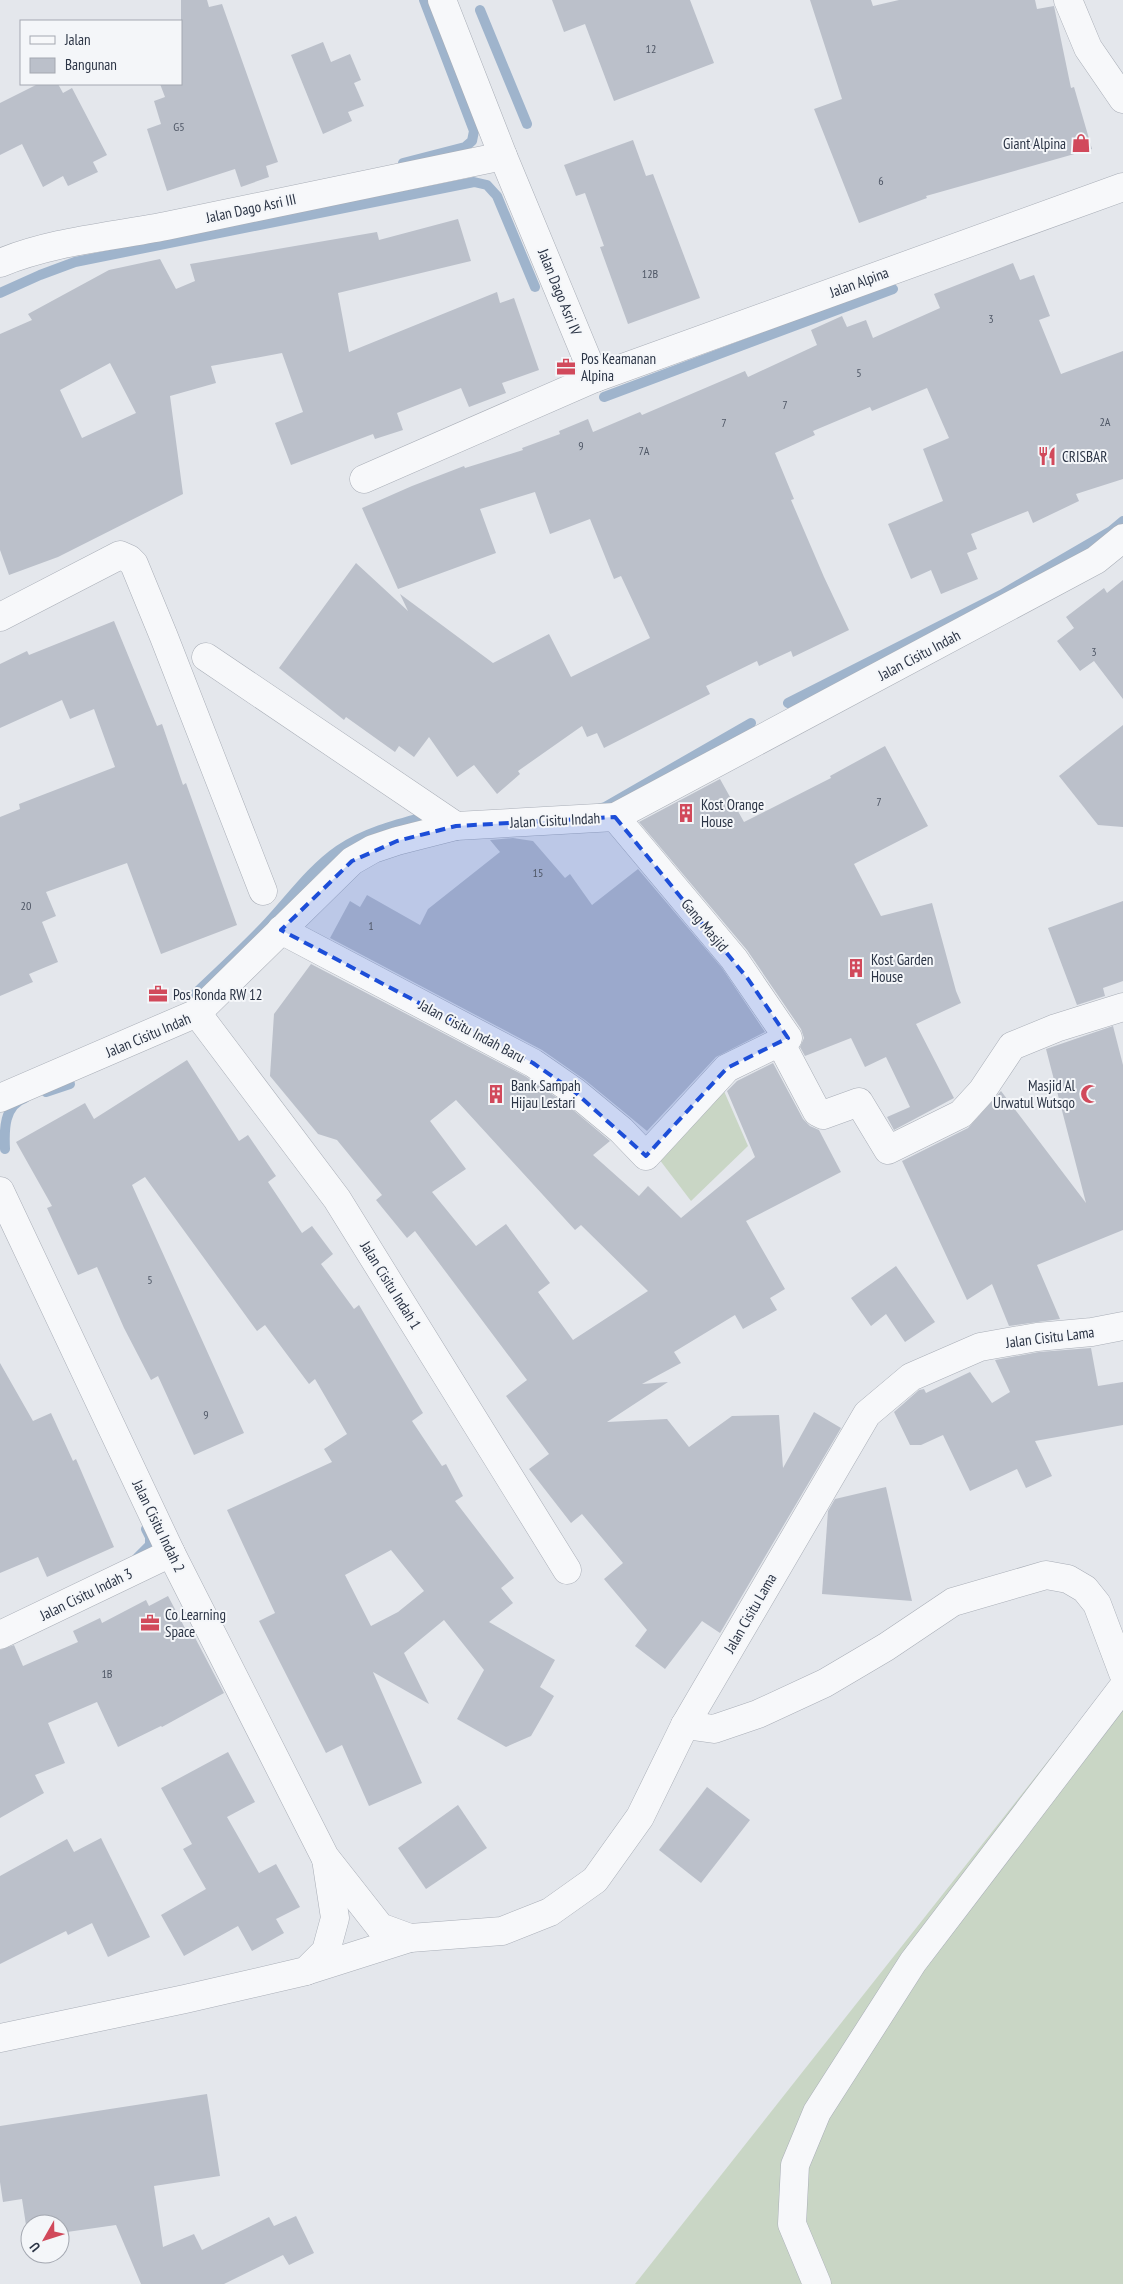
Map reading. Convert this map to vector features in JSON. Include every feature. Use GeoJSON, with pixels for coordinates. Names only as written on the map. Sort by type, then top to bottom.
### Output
{"type":"FeatureCollection","features":[{"type":"Feature","properties":{"kind":"street","name":"Jalan Dago Asri IV"},"geometry":{"type":"LineString","coordinates":[[442,0],[503,156],[595,378]]}},
{"type":"Feature","properties":{"kind":"street"},"geometry":{"type":"LineString","coordinates":[[1068,0],[1088,48],[1119,86]]}},
{"type":"Feature","properties":{"kind":"street","name":"Jalan Dago Asri III"},"geometry":{"type":"LineString","coordinates":[[0,263],[29,252],[62,244],[138,232],[503,156]]}},
{"type":"Feature","properties":{"kind":"street","name":"Jalan Alpina"},"geometry":{"type":"LineString","coordinates":[[595,378],[1123,186]]}},
{"type":"Feature","properties":{"kind":"street"},"geometry":{"type":"LineString","coordinates":[[364,479],[595,378]]}},
{"type":"Feature","properties":{"kind":"street","name":"Jalan Cisitu Indah"},"geometry":{"type":"LineString","coordinates":[[0,1098],[197,1013],[352,861],[373,849],[456,826],[615,817],[1096,560],[1123,538]]}},
{"type":"Feature","properties":{"kind":"street"},"geometry":{"type":"LineString","coordinates":[[0,617],[120,555],[129,559],[134,564],[263,891]]}},
{"type":"Feature","properties":{"kind":"street"},"geometry":{"type":"LineString","coordinates":[[206,656],[456,826]]}},
{"type":"Feature","properties":{"kind":"street","name":"Gang Masjid"},"geometry":{"type":"LineString","coordinates":[[615,817],[734,959],[784,1040],[817,1112],[823,1115],[859,1102],[888,1150],[961,1114],[982,1091],[1012,1046],[1056,1028],[1123,1007]]}},
{"type":"Feature","properties":{"kind":"street","name":"Jalan Cisitu Indah Baru"},"geometry":{"type":"LineString","coordinates":[[281,930],[533,1063],[575,1092],[621,1130],[646,1156],[727,1068],[784,1040]]}},
{"type":"Feature","properties":{"kind":"street","name":"Jalan Cisitu Indah 1"},"geometry":{"type":"LineString","coordinates":[[197,1013],[337,1199],[567,1570]]}},
{"type":"Feature","properties":{"kind":"street","name":"Jalan Cisitu Indah 2"},"geometry":{"type":"LineString","coordinates":[[0,1191],[171,1553],[325,1857]]}},
{"type":"Feature","properties":{"kind":"street","name":"Jalan Cisitu Lama"},"geometry":{"type":"LineString","coordinates":[[410,1938],[502,1931],[550,1912],[596,1880],[640,1817],[685,1725],[866,1414],[911,1377],[980,1347],[1037,1337],[1123,1326]]}},
{"type":"Feature","properties":{"kind":"street","name":"Jalan Cisitu Indah 3"},"geometry":{"type":"LineString","coordinates":[[0,1635],[171,1553]]}},
{"type":"Feature","properties":{"kind":"street"},"geometry":{"type":"LineString","coordinates":[[685,1725],[714,1728],[758,1714],[825,1683],[886,1647],[953,1602],[1046,1575],[1068,1578],[1085,1589],[1097,1604],[1123,1673]]}},
{"type":"Feature","properties":{"kind":"street"},"geometry":{"type":"LineString","coordinates":[[817,2284],[792,2224],[795,2165],[817,2112],[913,1962],[1123,1687]]}},
{"type":"Feature","properties":{"kind":"street"},"geometry":{"type":"LineString","coordinates":[[325,1857],[380,1927],[410,1938]]}},
{"type":"Feature","properties":{"kind":"street"},"geometry":{"type":"LineString","coordinates":[[306,1971],[326,1951],[335,1918],[325,1857]]}},
{"type":"Feature","properties":{"kind":"street"},"geometry":{"type":"LineString","coordinates":[[0,2038],[185,2000],[306,1971],[410,1938]]}},
{"type":"Feature","properties":{"kind":"highlighted area"},"geometry":{"type":"Polygon","coordinates":[[[615,817],[748,979],[788,1038],[727,1068],[646,1156],[575,1092],[533,1063],[281,930],[352,861],[397,841],[456,826],[615,817]]]}},
{"type":"Feature","properties":{"kind":"green space"},"geometry":{"type":"Polygon","coordinates":[[[720,1082],[748,1146],[691,1201],[656,1155],[720,1082]]]}},
{"type":"Feature","properties":{"kind":"green space"},"geometry":{"type":"Polygon","coordinates":[[[1123,1666],[1123,2284],[635,2284],[1123,1666]]]}},
{"type":"Feature","properties":{"kind":"building"},"geometry":{"type":"Polygon","coordinates":[[[181,0],[207,0],[209,7],[222,4],[278,162],[266,166],[269,177],[241,187],[235,169],[167,191],[147,129],[161,124],[154,101],[165,97],[160,85],[182,85],[181,0]]]}},
{"type":"Feature","properties":{"kind":"building"},"geometry":{"type":"Polygon","coordinates":[[[552,0],[690,0],[714,63],[614,101],[585,24],[564,32],[552,0]]]}},
{"type":"Feature","properties":{"kind":"building"},"geometry":{"type":"Polygon","coordinates":[[[810,0],[871,0],[873,6],[899,0],[1035,0],[1037,9],[1054,6],[1071,88],[1074,87],[1092,149],[926,196],[927,198],[859,223],[814,109],[842,99],[810,0]]]}},
{"type":"Feature","properties":{"kind":"building"},"geometry":{"type":"Polygon","coordinates":[[[323,42],[331,62],[350,54],[361,80],[354,83],[364,106],[348,112],[352,121],[323,134],[291,55],[323,42]]]}},
{"type":"Feature","properties":{"kind":"building"},"geometry":{"type":"Polygon","coordinates":[[[36,85],[59,85],[63,93],[72,88],[107,155],[93,162],[98,172],[68,186],[63,176],[43,187],[22,144],[0,155],[0,103],[36,85]]]}},
{"type":"Feature","properties":{"kind":"building"},"geometry":{"type":"Polygon","coordinates":[[[633,140],[646,176],[653,174],[700,298],[628,324],[600,247],[604,246],[585,193],[576,196],[564,165],[633,140]]]}},
{"type":"Feature","properties":{"kind":"building"},"geometry":{"type":"Polygon","coordinates":[[[458,219],[471,261],[338,293],[349,352],[497,292],[500,303],[514,298],[539,370],[502,383],[506,393],[469,407],[461,388],[397,413],[403,430],[375,439],[373,434],[291,465],[275,423],[303,412],[282,353],[211,366],[216,383],[170,396],[183,494],[58,557],[9,575],[0,550],[0,334],[32,320],[28,314],[109,270],[160,259],[176,289],[195,281],[190,264],[377,232],[379,240],[458,219]],[[110,363],[60,390],[82,438],[136,413],[110,363]]]}},
{"type":"Feature","properties":{"kind":"building"},"geometry":{"type":"Polygon","coordinates":[[[1013,263],[1020,280],[1034,275],[1050,316],[1039,320],[1061,374],[1123,351],[1123,479],[1076,494],[1079,501],[1033,523],[1028,511],[971,534],[977,549],[967,553],[978,579],[941,594],[931,570],[911,579],[888,524],[943,501],[923,449],[949,438],[927,388],[872,411],[870,407],[813,431],[815,435],[775,453],[794,499],[791,500],[849,630],[793,657],[791,651],[759,666],[757,661],[706,686],[710,694],[604,748],[597,733],[587,737],[582,726],[518,771],[520,774],[497,794],[474,765],[457,777],[429,737],[414,757],[399,746],[395,752],[346,717],[344,720],[279,668],[356,563],[408,611],[400,594],[493,663],[549,634],[571,677],[650,638],[621,576],[614,579],[590,519],[550,534],[535,492],[480,509],[496,553],[398,589],[362,508],[464,466],[465,468],[523,450],[522,448],[560,434],[559,431],[588,419],[593,432],[640,412],[642,415],[745,371],[748,377],[817,345],[811,330],[842,316],[847,327],[866,320],[873,338],[940,308],[934,294],[1013,263]]]}},
{"type":"Feature","properties":{"kind":"building"},"geometry":{"type":"Polygon","coordinates":[[[1123,580],[1123,699],[1094,661],[1080,671],[1057,641],[1074,628],[1066,617],[1104,588],[1107,593],[1123,580]]]}},
{"type":"Feature","properties":{"kind":"building"},"geometry":{"type":"Polygon","coordinates":[[[114,621],[157,726],[162,724],[183,785],[186,783],[237,925],[161,954],[127,863],[46,892],[56,916],[42,922],[58,962],[29,974],[33,982],[0,996],[0,817],[20,809],[19,804],[115,767],[94,709],[70,719],[62,700],[0,728],[0,664],[27,651],[29,655],[114,621]]]}},
{"type":"Feature","properties":{"kind":"building"},"geometry":{"type":"Polygon","coordinates":[[[1123,725],[1123,827],[1098,825],[1059,776],[1123,725]]]}},
{"type":"Feature","properties":{"kind":"building"},"geometry":{"type":"Polygon","coordinates":[[[885,746],[928,826],[854,864],[881,916],[932,903],[961,1003],[916,1024],[954,1098],[894,1130],[887,1117],[910,1107],[886,1057],[865,1067],[851,1038],[805,1056],[800,1047],[804,1038],[801,1029],[747,950],[639,822],[720,779],[744,822],[831,778],[830,776],[885,746]]]}},
{"type":"Feature","properties":{"kind":"building"},"geometry":{"type":"Polygon","coordinates":[[[513,838],[533,841],[565,878],[570,874],[592,905],[638,869],[722,968],[765,1032],[716,1057],[647,1131],[585,1080],[542,1050],[330,938],[350,901],[360,907],[367,895],[420,925],[428,909],[500,852],[490,840],[513,838]]]}},
{"type":"Feature","properties":{"kind":"building"},"geometry":{"type":"Polygon","coordinates":[[[1123,901],[1123,981],[1103,988],[1105,996],[1077,1005],[1048,928],[1123,901]]]}},
{"type":"Feature","properties":{"kind":"building"},"geometry":{"type":"Polygon","coordinates":[[[311,964],[525,1076],[566,1104],[610,1141],[593,1155],[639,1196],[648,1186],[681,1218],[755,1157],[727,1091],[737,1081],[773,1063],[803,1119],[810,1126],[819,1130],[841,1172],[746,1221],[785,1289],[770,1298],[777,1310],[743,1329],[735,1315],[674,1352],[681,1363],[642,1384],[668,1382],[607,1422],[667,1419],[689,1447],[732,1416],[779,1415],[783,1468],[814,1412],[841,1428],[720,1633],[702,1621],[665,1669],[635,1646],[647,1630],[604,1579],[623,1563],[582,1514],[571,1523],[529,1469],[549,1454],[506,1396],[527,1380],[415,1231],[407,1238],[376,1200],[382,1195],[337,1140],[318,1134],[270,1076],[274,1014],[311,964]],[[456,1100],[430,1121],[466,1169],[432,1192],[476,1246],[506,1224],[550,1283],[538,1292],[573,1340],[648,1291],[581,1225],[575,1230],[456,1100]]]}},
{"type":"Feature","properties":{"kind":"building"},"geometry":{"type":"Polygon","coordinates":[[[1113,1026],[1123,1065],[1123,1230],[1037,1265],[1060,1319],[1009,1326],[992,1284],[967,1300],[902,1161],[968,1128],[1001,1091],[1086,1203],[1046,1049],[1113,1026]]]}},
{"type":"Feature","properties":{"kind":"building"},"geometry":{"type":"Polygon","coordinates":[[[187,1060],[239,1141],[248,1135],[276,1176],[268,1182],[302,1233],[312,1226],[333,1254],[321,1264],[354,1309],[359,1305],[423,1413],[412,1421],[442,1466],[446,1464],[463,1496],[455,1501],[514,1578],[501,1588],[513,1603],[489,1622],[555,1660],[540,1687],[554,1696],[531,1736],[506,1747],[457,1719],[484,1670],[444,1620],[404,1653],[429,1704],[373,1672],[422,1783],[369,1806],[342,1745],[326,1753],[259,1621],[275,1613],[227,1510],[332,1462],[324,1449],[347,1434],[315,1379],[309,1384],[265,1325],[257,1331],[145,1177],[132,1185],[244,1433],[194,1455],[158,1376],[151,1380],[124,1328],[97,1267],[78,1275],[47,1208],[52,1206],[16,1142],[85,1103],[94,1119],[187,1060]],[[391,1550],[345,1575],[371,1626],[398,1612],[424,1591],[391,1550]]]}},
{"type":"Feature","properties":{"kind":"building"},"geometry":{"type":"Polygon","coordinates":[[[896,1266],[935,1322],[905,1342],[886,1314],[871,1326],[851,1298],[896,1266]]]}},
{"type":"Feature","properties":{"kind":"building"},"geometry":{"type":"Polygon","coordinates":[[[1091,1348],[1098,1386],[1123,1382],[1123,1425],[1035,1441],[1052,1476],[1026,1488],[1017,1469],[970,1491],[943,1435],[921,1445],[910,1445],[894,1412],[919,1390],[924,1389],[926,1393],[970,1372],[992,1403],[1010,1392],[995,1360],[1039,1352],[1091,1348]]]}},
{"type":"Feature","properties":{"kind":"building"},"geometry":{"type":"Polygon","coordinates":[[[0,1363],[33,1421],[51,1413],[73,1461],[76,1459],[114,1547],[47,1577],[38,1557],[0,1573],[0,1363]]]}},
{"type":"Feature","properties":{"kind":"building"},"geometry":{"type":"Polygon","coordinates":[[[886,1487],[912,1601],[822,1594],[828,1511],[835,1499],[886,1487]]]}},
{"type":"Feature","properties":{"kind":"building"},"geometry":{"type":"Polygon","coordinates":[[[168,1596],[187,1632],[191,1630],[224,1693],[162,1727],[118,1747],[97,1702],[48,1723],[65,1763],[35,1775],[44,1793],[0,1818],[0,1650],[14,1645],[23,1666],[78,1642],[73,1631],[100,1618],[102,1623],[146,1600],[149,1606],[168,1596]]]}},
{"type":"Feature","properties":{"kind":"building"},"geometry":{"type":"Polygon","coordinates":[[[228,1752],[255,1802],[227,1817],[259,1873],[276,1864],[300,1907],[276,1919],[284,1933],[252,1951],[238,1926],[184,1956],[161,1915],[206,1889],[183,1849],[192,1844],[161,1788],[228,1752]]]}},
{"type":"Feature","properties":{"kind":"building"},"geometry":{"type":"Polygon","coordinates":[[[707,1787],[750,1820],[701,1883],[659,1850],[707,1787]]]}},
{"type":"Feature","properties":{"kind":"building"},"geometry":{"type":"Polygon","coordinates":[[[458,1805],[487,1848],[426,1889],[398,1848],[458,1805]]]}},
{"type":"Feature","properties":{"kind":"building"},"geometry":{"type":"Polygon","coordinates":[[[101,1838],[150,1937],[108,1957],[92,1923],[68,1935],[66,1931],[0,1964],[0,1876],[67,1839],[74,1852],[101,1838]]]}},
{"type":"Feature","properties":{"kind":"building"},"geometry":{"type":"Polygon","coordinates":[[[207,2094],[220,2176],[154,2186],[163,2247],[194,2234],[202,2250],[269,2217],[274,2226],[296,2216],[314,2253],[289,2265],[283,2255],[224,2284],[141,2284],[116,2225],[70,2232],[70,2214],[24,2214],[22,2199],[3,2202],[0,2182],[0,2126],[207,2094]]]}},
{"type":"Feature","properties":{"kind":"waterway"},"geometry":{"type":"LineString","coordinates":[[403,163],[465,147],[472,141],[474,131],[424,0]]}},
{"type":"Feature","properties":{"kind":"waterway"},"geometry":{"type":"LineString","coordinates":[[480,10],[527,124]]}},
{"type":"Feature","properties":{"kind":"waterway"},"geometry":{"type":"LineString","coordinates":[[0,293],[75,262],[474,182],[487,185],[497,196],[535,287]]}},
{"type":"Feature","properties":{"kind":"waterway"},"geometry":{"type":"LineString","coordinates":[[604,397],[893,289]]}},
{"type":"Feature","properties":{"kind":"waterway"},"geometry":{"type":"LineString","coordinates":[[788,703],[1001,595],[1111,531],[1123,521]]}},
{"type":"Feature","properties":{"kind":"waterway"},"geometry":{"type":"LineString","coordinates":[[598,809],[605,807],[751,723]]}},
{"type":"Feature","properties":{"kind":"waterway"},"geometry":{"type":"LineString","coordinates":[[195,994],[256,936],[328,858],[369,834],[424,817]]}},
{"type":"Feature","properties":{"kind":"waterway"},"geometry":{"type":"LineString","coordinates":[[46,1092],[70,1084]]}},
{"type":"Feature","properties":{"kind":"waterway"},"geometry":{"type":"LineString","coordinates":[[5,1149],[5,1126],[9,1112],[18,1101],[25,1098]]}},
{"type":"Feature","properties":{"kind":"waterway"},"geometry":{"type":"LineString","coordinates":[[137,1558],[150,1545],[150,1537],[146,1529]]}},
{"type":"Feature","properties":{"kind":"place","name":"Giant Alpina"},"geometry":{"type":"Point","coordinates":[1081,143]}},
{"type":"Feature","properties":{"kind":"place","name":"Pos Keamanan Alpina"},"geometry":{"type":"Point","coordinates":[566,367]}},
{"type":"Feature","properties":{"kind":"place","name":"CRISBAR"},"geometry":{"type":"Point","coordinates":[1047,456]}},
{"type":"Feature","properties":{"kind":"place","name":"Kost Orange House"},"geometry":{"type":"Point","coordinates":[686,813]}},
{"type":"Feature","properties":{"kind":"place","name":"Kost Garden House"},"geometry":{"type":"Point","coordinates":[856,968]}},
{"type":"Feature","properties":{"kind":"place","name":"Pos Ronda RW 12"},"geometry":{"type":"Point","coordinates":[158,994]}},
{"type":"Feature","properties":{"kind":"place","name":"Bank Sampah Hijau Lestari"},"geometry":{"type":"Point","coordinates":[496,1094]}},
{"type":"Feature","properties":{"kind":"place","name":"Masjid Al Urwatul Wutsqo"},"geometry":{"type":"Point","coordinates":[1090,1094]}},
{"type":"Feature","properties":{"kind":"place","name":"Co Learning Space"},"geometry":{"type":"Point","coordinates":[150,1623]}}]}
